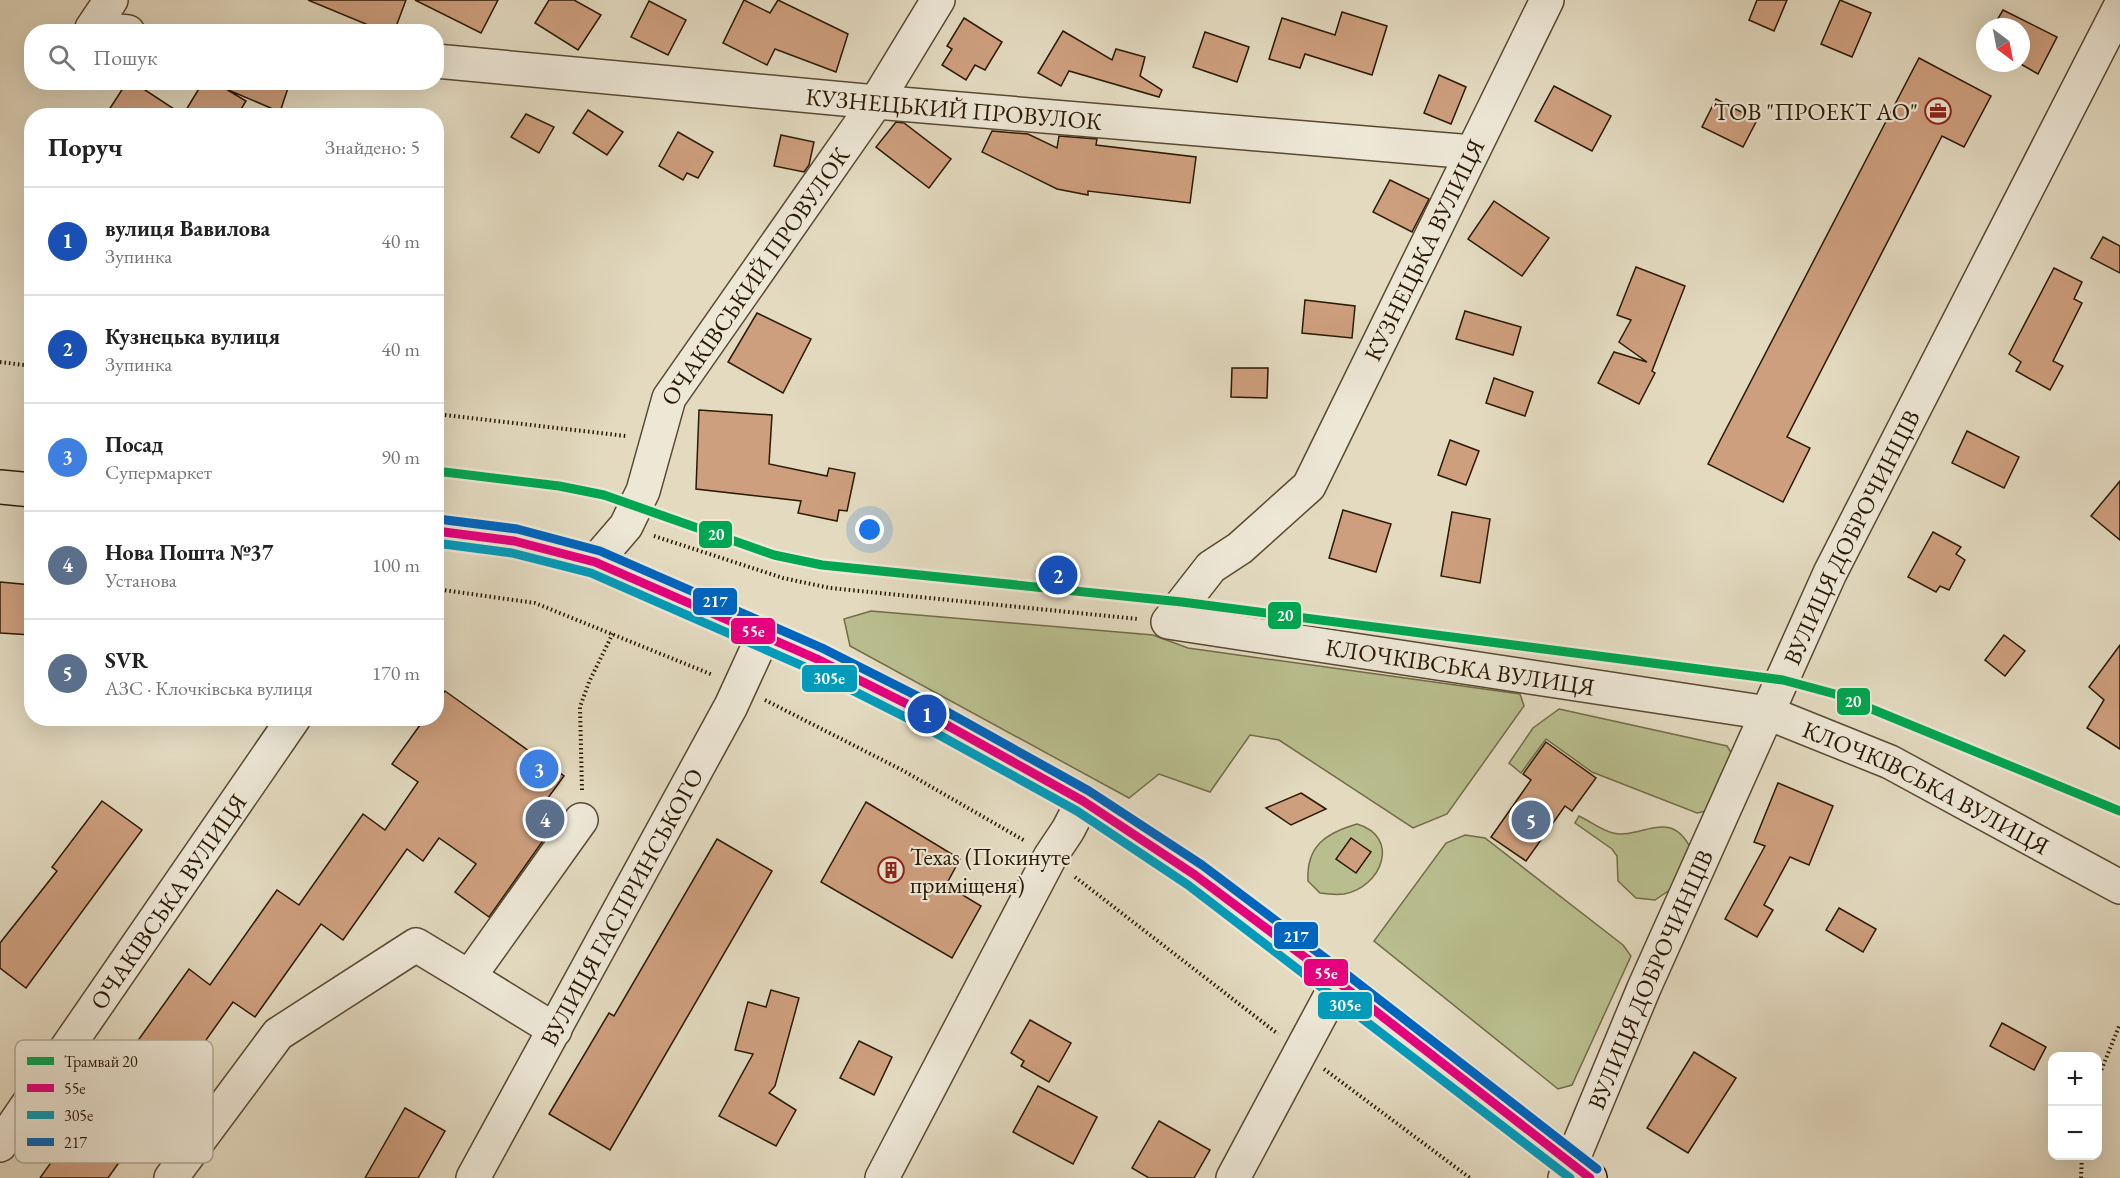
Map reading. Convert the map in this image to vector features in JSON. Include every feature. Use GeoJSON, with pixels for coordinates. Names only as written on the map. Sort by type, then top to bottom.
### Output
{"type":"FeatureCollection","features":[{"type":"Feature","properties":{"kind":"main road"},"geometry":{"type":"LineString","coordinates":[[0,487],[24,489]]}},
{"type":"Feature","properties":{"kind":"main road"},"geometry":{"type":"LineString","coordinates":[[444,532],[514,541],[595,562],[764,634],[927,714],[1083,801],[1194,875],[1338,982],[1575,1173]]}},
{"type":"Feature","properties":{"kind":"street"},"geometry":{"type":"LineString","coordinates":[[95,24],[111,0]]}},
{"type":"Feature","properties":{"kind":"street","name":"ОЧАКІВСЬКИЙ ПРОВУЛОК"},"geometry":{"type":"LineString","coordinates":[[595,562],[626,526],[643,491],[669,398],[876,102],[938,0]]}},
{"type":"Feature","properties":{"kind":"street","name":"КУЗНЕЦЬКА ВУЛИЦЯ"},"geometry":{"type":"LineString","coordinates":[[1168,622],[1211,567],[1240,548],[1309,486],[1547,0]]}},
{"type":"Feature","properties":{"kind":"street","name":"ВУЛИЦЯ ДОБРОЧИНЦІВ"},"geometry":{"type":"LineString","coordinates":[[1575,1173],[1644,988],[1830,573],[2120,7]]}},
{"type":"Feature","properties":{"kind":"street","name":"КУЗНЕЦЬКИЙ ПРОВУЛОК"},"geometry":{"type":"LineString","coordinates":[[444,62],[876,102],[1472,152]]}},
{"type":"Feature","properties":{"kind":"street","name":"КЛОЧКІВСЬКА ВУЛИЦЯ"},"geometry":{"type":"LineString","coordinates":[[1168,622],[1768,713],[1890,762],[2120,887]]}},
{"type":"Feature","properties":{"kind":"street","name":"ВУЛИЦЯ ГАСПРИНСЬКОГО"},"geometry":{"type":"LineString","coordinates":[[473,1178],[731,706],[764,634]]}},
{"type":"Feature","properties":{"kind":"street","name":"ОЧАКІВСЬКА ВУЛИЦЯ"},"geometry":{"type":"LineString","coordinates":[[72,1040],[288,726]]}},
{"type":"Feature","properties":{"kind":"street"},"geometry":{"type":"LineString","coordinates":[[882,1178],[1050,857],[1068,830],[1083,801]]}},
{"type":"Feature","properties":{"kind":"street"},"geometry":{"type":"LineString","coordinates":[[469,977],[581,820]]}},
{"type":"Feature","properties":{"kind":"street"},"geometry":{"type":"LineString","coordinates":[[213,1121],[278,1034],[416,945],[555,1030]]}},
{"type":"Feature","properties":{"kind":"street"},"geometry":{"type":"LineString","coordinates":[[1233,1178],[1338,982]]}},
{"type":"Feature","properties":{"kind":"street","name":"ОЧАКІВСЬКА ВУЛИЦЯ"},"geometry":{"type":"LineString","coordinates":[[0,1145],[15,1123]]}},
{"type":"Feature","properties":{"kind":"street"},"geometry":{"type":"LineString","coordinates":[[171,1178],[182,1163]]}},
{"type":"Feature","properties":{"kind":"path"},"geometry":{"type":"LineString","coordinates":[[0,362],[24,365]]}},
{"type":"Feature","properties":{"kind":"path"},"geometry":{"type":"LineString","coordinates":[[444,415],[658,440]]}},
{"type":"Feature","properties":{"kind":"path"},"geometry":{"type":"LineString","coordinates":[[626,526],[783,578],[830,588],[1168,622]]}},
{"type":"Feature","properties":{"kind":"path"},"geometry":{"type":"LineString","coordinates":[[444,590],[534,603],[613,633],[719,678]]}},
{"type":"Feature","properties":{"kind":"path"},"geometry":{"type":"LineString","coordinates":[[581,820],[580,707],[589,682],[613,633]]}},
{"type":"Feature","properties":{"kind":"path"},"geometry":{"type":"LineString","coordinates":[[2102,1066],[2120,1024]]}},
{"type":"Feature","properties":{"kind":"path"},"geometry":{"type":"LineString","coordinates":[[1300,1051],[1470,1178]]}},
{"type":"Feature","properties":{"kind":"path"},"geometry":{"type":"LineString","coordinates":[[2081,1178],[2082,1160]]}},
{"type":"Feature","properties":{"kind":"green space"},"geometry":{"type":"Polygon","coordinates":[[[871,611],[1153,635],[1188,648],[1520,694],[1524,706],[1447,814],[1413,828],[1279,740],[1250,735],[1210,792],[1159,774],[1129,798],[850,646],[844,619],[871,611]]]}},
{"type":"Feature","properties":{"kind":"green space"},"geometry":{"type":"Polygon","coordinates":[[[1559,709],[1727,746],[1734,757],[1707,811],[1697,813],[1592,772],[1546,739],[1521,773],[1509,763],[1533,728],[1559,709]]]}},
{"type":"Feature","properties":{"kind":"green space"},"geometry":{"type":"Polygon","coordinates":[[[1579,816],[1613,833],[1624,834],[1664,827],[1674,829],[1683,836],[1691,849],[1677,885],[1655,900],[1636,898],[1618,881],[1617,856],[1612,849],[1575,823],[1579,816]]]}},
{"type":"Feature","properties":{"kind":"green space"},"geometry":{"type":"Polygon","coordinates":[[[1357,824],[1371,830],[1379,839],[1382,850],[1381,861],[1376,872],[1357,890],[1344,894],[1320,893],[1308,881],[1308,869],[1314,850],[1327,837],[1357,824]]]}},
{"type":"Feature","properties":{"kind":"green space"},"geometry":{"type":"Polygon","coordinates":[[[1465,835],[1485,838],[1623,945],[1631,956],[1572,1085],[1558,1089],[1374,941],[1446,843],[1465,835]]]}},
{"type":"Feature","properties":{"kind":"building"},"geometry":{"type":"Polygon","coordinates":[[[308,0],[406,0],[397,24],[366,24],[308,0]]]}},
{"type":"Feature","properties":{"kind":"building"},"geometry":{"type":"Polygon","coordinates":[[[415,0],[498,0],[481,33],[415,0]]]}},
{"type":"Feature","properties":{"kind":"building"},"geometry":{"type":"Polygon","coordinates":[[[549,0],[574,0],[601,15],[578,50],[535,23],[549,0]]]}},
{"type":"Feature","properties":{"kind":"building"},"geometry":{"type":"Polygon","coordinates":[[[744,0],[770,13],[778,0],[848,34],[836,72],[775,49],[767,65],[723,43],[744,0]]]}},
{"type":"Feature","properties":{"kind":"building"},"geometry":{"type":"Polygon","coordinates":[[[1757,0],[1787,0],[1774,31],[1749,20],[1757,0]]]}},
{"type":"Feature","properties":{"kind":"building"},"geometry":{"type":"Polygon","coordinates":[[[1840,0],[1871,13],[1852,57],[1821,44],[1840,0]]]}},
{"type":"Feature","properties":{"kind":"building"},"geometry":{"type":"Polygon","coordinates":[[[649,1],[686,20],[668,55],[631,37],[649,1]]]}},
{"type":"Feature","properties":{"kind":"building"},"geometry":{"type":"Polygon","coordinates":[[[2003,10],[2019,18],[1998,18],[2003,10]]]}},
{"type":"Feature","properties":{"kind":"building"},"geometry":{"type":"Polygon","coordinates":[[[1342,12],[1387,26],[1372,75],[1305,54],[1300,68],[1269,59],[1282,18],[1335,35],[1342,12]]]}},
{"type":"Feature","properties":{"kind":"building"},"geometry":{"type":"Polygon","coordinates":[[[964,18],[1002,42],[985,70],[975,65],[966,80],[942,65],[952,49],[947,46],[964,18]]]}},
{"type":"Feature","properties":{"kind":"building"},"geometry":{"type":"Polygon","coordinates":[[[2030,24],[2057,37],[2038,74],[2030,69],[2030,24]]]}},
{"type":"Feature","properties":{"kind":"building"},"geometry":{"type":"Polygon","coordinates":[[[1063,31],[1112,60],[1116,49],[1145,57],[1140,76],[1162,90],[1159,97],[1069,71],[1061,86],[1038,73],[1063,31]]]}},
{"type":"Feature","properties":{"kind":"building"},"geometry":{"type":"Polygon","coordinates":[[[1205,32],[1249,47],[1237,82],[1193,67],[1205,32]]]}},
{"type":"Feature","properties":{"kind":"building"},"geometry":{"type":"Polygon","coordinates":[[[1919,58],[1991,96],[1964,147],[1942,136],[1787,437],[1810,448],[1783,502],[1708,464],[1919,58]]]}},
{"type":"Feature","properties":{"kind":"building"},"geometry":{"type":"Polygon","coordinates":[[[1439,75],[1466,87],[1451,124],[1424,113],[1439,75]]]}},
{"type":"Feature","properties":{"kind":"building"},"geometry":{"type":"Polygon","coordinates":[[[1554,86],[1611,116],[1592,151],[1535,121],[1554,86]]]}},
{"type":"Feature","properties":{"kind":"building"},"geometry":{"type":"Polygon","coordinates":[[[122,90],[145,90],[172,108],[110,108],[122,90]]]}},
{"type":"Feature","properties":{"kind":"building"},"geometry":{"type":"Polygon","coordinates":[[[198,90],[228,90],[246,101],[242,108],[187,108],[198,90]]]}},
{"type":"Feature","properties":{"kind":"building"},"geometry":{"type":"Polygon","coordinates":[[[228,90],[287,90],[281,108],[271,108],[228,90]]]}},
{"type":"Feature","properties":{"kind":"building"},"geometry":{"type":"Polygon","coordinates":[[[1716,99],[1757,120],[1743,147],[1702,127],[1716,99]]]}},
{"type":"Feature","properties":{"kind":"building"},"geometry":{"type":"Polygon","coordinates":[[[588,110],[623,132],[607,155],[573,133],[588,110]]]}},
{"type":"Feature","properties":{"kind":"building"},"geometry":{"type":"Polygon","coordinates":[[[526,114],[554,127],[539,153],[511,137],[526,114]]]}},
{"type":"Feature","properties":{"kind":"building"},"geometry":{"type":"Polygon","coordinates":[[[896,122],[904,123],[951,159],[929,188],[876,147],[896,122]]]}},
{"type":"Feature","properties":{"kind":"building"},"geometry":{"type":"Polygon","coordinates":[[[992,131],[1028,134],[1057,148],[1059,136],[1097,139],[1096,145],[1196,157],[1190,203],[1088,191],[1088,195],[1057,189],[982,152],[992,131]]]}},
{"type":"Feature","properties":{"kind":"building"},"geometry":{"type":"Polygon","coordinates":[[[678,132],[713,152],[698,178],[687,173],[683,180],[659,166],[678,132]]]}},
{"type":"Feature","properties":{"kind":"building"},"geometry":{"type":"Polygon","coordinates":[[[781,135],[814,142],[809,165],[804,172],[774,166],[781,135]]]}},
{"type":"Feature","properties":{"kind":"building"},"geometry":{"type":"Polygon","coordinates":[[[1390,180],[1429,199],[1412,232],[1373,212],[1390,180]]]}},
{"type":"Feature","properties":{"kind":"building"},"geometry":{"type":"Polygon","coordinates":[[[1494,201],[1549,238],[1522,276],[1468,239],[1494,201]]]}},
{"type":"Feature","properties":{"kind":"building"},"geometry":{"type":"Polygon","coordinates":[[[2103,237],[2120,246],[2120,273],[2091,258],[2103,237]]]}},
{"type":"Feature","properties":{"kind":"building"},"geometry":{"type":"Polygon","coordinates":[[[1636,267],[1685,286],[1652,371],[1655,373],[1639,404],[1598,383],[1614,352],[1647,362],[1619,342],[1631,320],[1617,315],[1636,267]]]}},
{"type":"Feature","properties":{"kind":"building"},"geometry":{"type":"Polygon","coordinates":[[[2054,268],[2082,282],[2074,299],[2082,303],[2053,361],[2063,366],[2050,390],[2016,371],[2021,362],[2009,354],[2054,268]]]}},
{"type":"Feature","properties":{"kind":"building"},"geometry":{"type":"Polygon","coordinates":[[[1305,300],[1355,306],[1352,338],[1302,333],[1305,300]]]}},
{"type":"Feature","properties":{"kind":"building"},"geometry":{"type":"Polygon","coordinates":[[[1465,311],[1521,327],[1513,355],[1456,339],[1465,311]]]}},
{"type":"Feature","properties":{"kind":"building"},"geometry":{"type":"Polygon","coordinates":[[[757,313],[811,339],[783,393],[728,362],[757,313]]]}},
{"type":"Feature","properties":{"kind":"building"},"geometry":{"type":"Polygon","coordinates":[[[1232,368],[1268,368],[1267,398],[1231,397],[1232,368]]]}},
{"type":"Feature","properties":{"kind":"building"},"geometry":{"type":"Polygon","coordinates":[[[1494,378],[1533,392],[1525,416],[1486,403],[1494,378]]]}},
{"type":"Feature","properties":{"kind":"building"},"geometry":{"type":"Polygon","coordinates":[[[699,410],[772,415],[769,464],[827,476],[829,468],[855,473],[847,511],[839,510],[837,521],[798,513],[801,501],[696,489],[699,410]]]}},
{"type":"Feature","properties":{"kind":"building"},"geometry":{"type":"Polygon","coordinates":[[[1967,431],[2019,457],[2004,488],[1952,463],[1967,431]]]}},
{"type":"Feature","properties":{"kind":"building"},"geometry":{"type":"Polygon","coordinates":[[[1450,440],[1479,451],[1466,485],[1438,475],[1450,440]]]}},
{"type":"Feature","properties":{"kind":"building"},"geometry":{"type":"Polygon","coordinates":[[[2120,481],[2120,540],[2091,516],[2120,481]]]}},
{"type":"Feature","properties":{"kind":"building"},"geometry":{"type":"Polygon","coordinates":[[[1343,510],[1391,524],[1376,572],[1329,558],[1343,510]]]}},
{"type":"Feature","properties":{"kind":"building"},"geometry":{"type":"Polygon","coordinates":[[[1452,512],[1490,519],[1480,583],[1441,576],[1452,512]]]}},
{"type":"Feature","properties":{"kind":"building"},"geometry":{"type":"Polygon","coordinates":[[[1933,532],[1961,547],[1956,554],[1965,560],[1949,590],[1940,586],[1936,592],[1908,577],[1933,532]]]}},
{"type":"Feature","properties":{"kind":"building"},"geometry":{"type":"Polygon","coordinates":[[[0,582],[24,584],[24,634],[0,633],[0,582]]]}},
{"type":"Feature","properties":{"kind":"building"},"geometry":{"type":"Polygon","coordinates":[[[2004,635],[2025,651],[2005,676],[1985,660],[2004,635]]]}},
{"type":"Feature","properties":{"kind":"building"},"geometry":{"type":"Polygon","coordinates":[[[2120,645],[2120,749],[2087,728],[2104,700],[2089,687],[2120,645]]]}},
{"type":"Feature","properties":{"kind":"building"},"geometry":{"type":"Polygon","coordinates":[[[444,692],[564,776],[542,806],[559,818],[489,917],[455,892],[476,864],[439,838],[423,861],[407,849],[343,940],[321,924],[255,1017],[233,1002],[206,1040],[138,1040],[189,969],[210,985],[277,890],[299,905],[363,814],[385,830],[418,782],[392,764],[419,726],[444,726],[444,692]]]}},
{"type":"Feature","properties":{"kind":"building"},"geometry":{"type":"Polygon","coordinates":[[[1546,742],[1596,778],[1572,811],[1565,806],[1526,861],[1491,837],[1531,780],[1523,774],[1546,742]]]}},
{"type":"Feature","properties":{"kind":"building"},"geometry":{"type":"Polygon","coordinates":[[[1778,783],[1833,806],[1809,865],[1790,857],[1764,905],[1773,910],[1757,937],[1725,919],[1765,846],[1754,842],[1778,783]]]}},
{"type":"Feature","properties":{"kind":"building"},"geometry":{"type":"Polygon","coordinates":[[[1301,793],[1326,809],[1291,825],[1266,808],[1301,793]]]}},
{"type":"Feature","properties":{"kind":"building"},"geometry":{"type":"Polygon","coordinates":[[[102,801],[142,830],[26,988],[0,968],[0,943],[57,871],[52,867],[102,801]]]}},
{"type":"Feature","properties":{"kind":"building","name":"Texas (Покинуте приміщеня)"},"geometry":{"type":"Polygon","coordinates":[[[866,802],[960,859],[946,885],[981,906],[952,958],[821,882],[866,802]]]}},
{"type":"Feature","properties":{"kind":"building"},"geometry":{"type":"Polygon","coordinates":[[[1351,838],[1371,852],[1356,873],[1336,859],[1351,838]]]}},
{"type":"Feature","properties":{"kind":"building"},"geometry":{"type":"Polygon","coordinates":[[[717,839],[772,871],[610,1150],[549,1114],[609,1013],[614,1016],[717,839]]]}},
{"type":"Feature","properties":{"kind":"building"},"geometry":{"type":"Polygon","coordinates":[[[1839,908],[1876,929],[1863,952],[1826,930],[1839,908]]]}},
{"type":"Feature","properties":{"kind":"building"},"geometry":{"type":"Polygon","coordinates":[[[771,990],[799,998],[775,1086],[769,1093],[796,1110],[776,1146],[719,1116],[753,1054],[735,1050],[748,1002],[766,1007],[771,990]]]}},
{"type":"Feature","properties":{"kind":"building"},"geometry":{"type":"Polygon","coordinates":[[[1030,1020],[1071,1043],[1049,1082],[1021,1066],[1024,1061],[1011,1053],[1030,1020]]]}},
{"type":"Feature","properties":{"kind":"building"},"geometry":{"type":"Polygon","coordinates":[[[2002,1023],[2046,1047],[2034,1070],[1990,1046],[2002,1023]]]}},
{"type":"Feature","properties":{"kind":"building"},"geometry":{"type":"Polygon","coordinates":[[[859,1041],[892,1057],[874,1095],[840,1078],[859,1041]]]}},
{"type":"Feature","properties":{"kind":"building"},"geometry":{"type":"Polygon","coordinates":[[[1694,1052],[1736,1078],[1688,1153],[1647,1128],[1694,1052]]]}},
{"type":"Feature","properties":{"kind":"building"},"geometry":{"type":"Polygon","coordinates":[[[1038,1086],[1097,1117],[1073,1164],[1013,1132],[1038,1086]]]}},
{"type":"Feature","properties":{"kind":"building"},"geometry":{"type":"Polygon","coordinates":[[[405,1108],[445,1131],[418,1178],[365,1178],[405,1108]]]}},
{"type":"Feature","properties":{"kind":"building"},"geometry":{"type":"Polygon","coordinates":[[[1159,1121],[1210,1150],[1194,1178],[1149,1178],[1132,1168],[1159,1121]]]}},
{"type":"Feature","properties":{"kind":"building"},"geometry":{"type":"Polygon","coordinates":[[[51,1163],[119,1163],[108,1178],[40,1178],[51,1163]]]}},
{"type":"Feature","properties":{"kind":"tram line","name":"20"},"geometry":{"type":"LineString","coordinates":[[444,472],[559,486],[604,495],[774,555],[822,565],[1182,602],[1783,680],[1835,694],[2120,811]]}},
{"type":"Feature","properties":{"kind":"transit line","name":"217"},"geometry":{"type":"LineString","coordinates":[[444,520],[517,529],[600,551],[822,648],[933,704],[1089,791],[1202,865],[1597,1169]]}},
{"type":"Feature","properties":{"kind":"transit line","name":"55е"},"geometry":{"type":"LineString","coordinates":[[444,532],[514,541],[595,562],[817,659],[927,714],[1083,801],[1195,875],[1338,982],[1590,1178]]}},
{"type":"Feature","properties":{"kind":"transit line","name":"305e"},"geometry":{"type":"LineString","coordinates":[[444,544],[512,553],[591,573],[812,670],[921,725],[1077,811],[1188,885],[1570,1178]]}},
{"type":"Feature","properties":{"kind":"place","name":"ТОВ \"ПРОЕКТ АО\""},"geometry":{"type":"Point","coordinates":[1938,111]}},
{"type":"Feature","properties":{"kind":"place","name":"Кузнецька вулиця"},"geometry":{"type":"Point","coordinates":[1058,575]}},
{"type":"Feature","properties":{"kind":"place","name":"вулиця Вавилова"},"geometry":{"type":"Point","coordinates":[927,714]}},
{"type":"Feature","properties":{"kind":"place","name":"Посад"},"geometry":{"type":"Point","coordinates":[539,769]}},
{"type":"Feature","properties":{"kind":"place","name":"Нова Пошта №37"},"geometry":{"type":"Point","coordinates":[545,819]}},
{"type":"Feature","properties":{"kind":"place","name":"SVR"},"geometry":{"type":"Point","coordinates":[1531,820]}},
{"type":"Feature","properties":{"kind":"place","name":"Texas (Покинуте приміщеня)"},"geometry":{"type":"Point","coordinates":[891,870]}}]}
